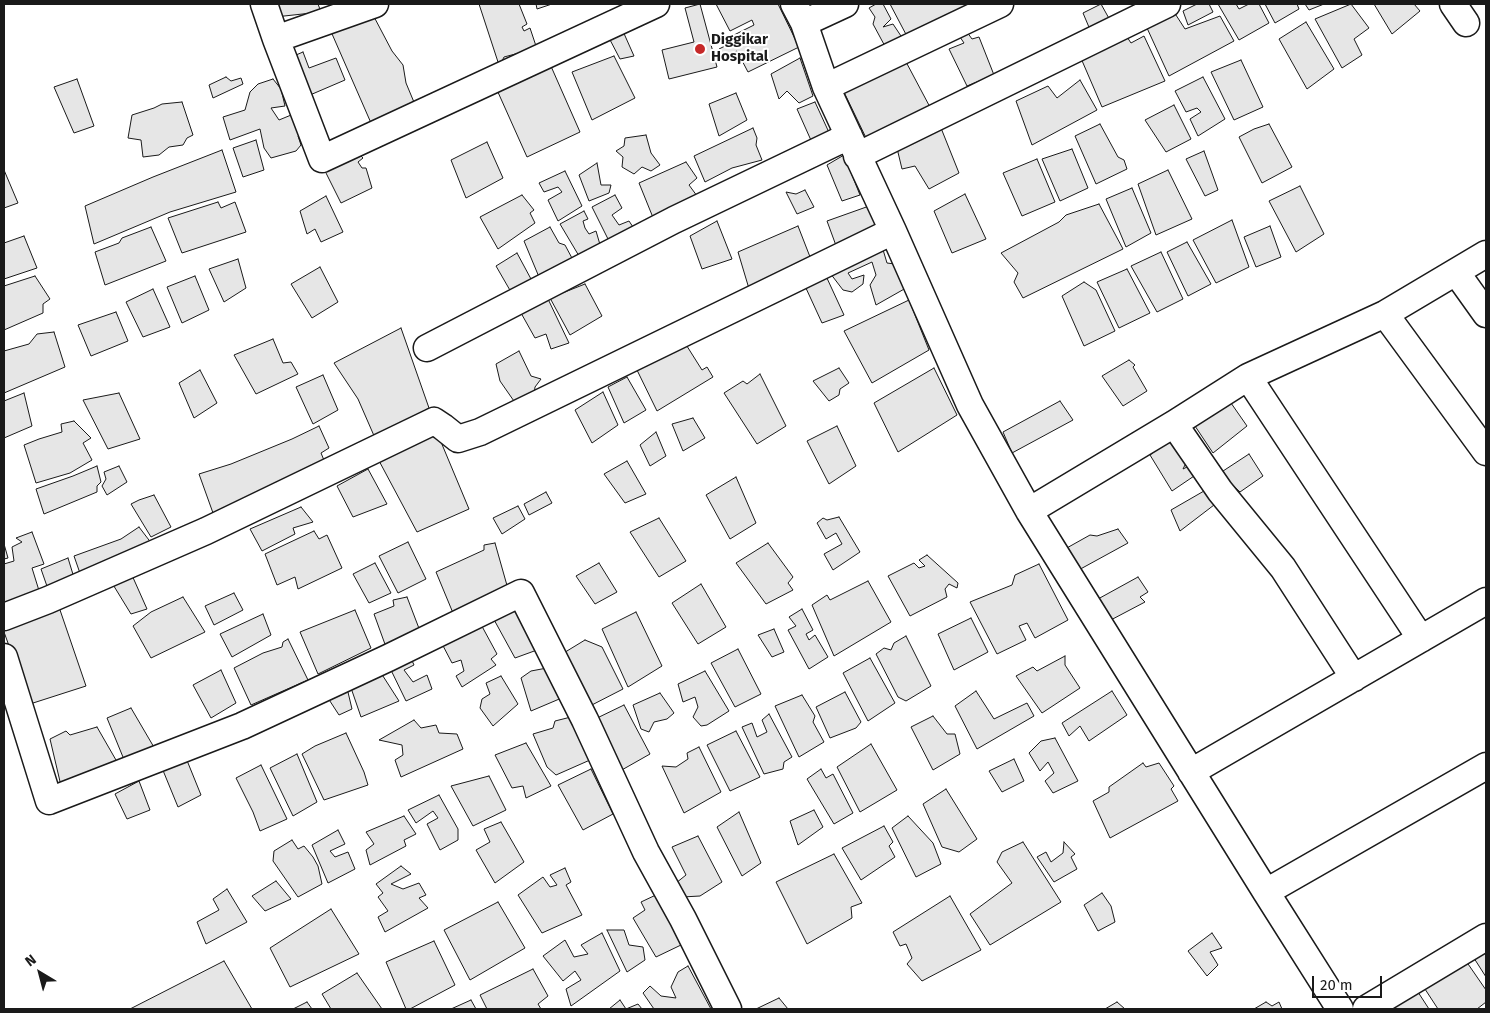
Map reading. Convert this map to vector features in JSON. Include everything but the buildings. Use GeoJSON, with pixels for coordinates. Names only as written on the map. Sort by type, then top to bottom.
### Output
{"type":"FeatureCollection","features":[{"type":"Feature","properties":{"kind":"street"},"geometry":{"type":"LineString","coordinates":[[264,4],[322,159],[656,4]]}},
{"type":"Feature","properties":{"kind":"street"},"geometry":{"type":"LineString","coordinates":[[276,39],[375,4]]}},
{"type":"Feature","properties":{"kind":"street"},"geometry":{"type":"LineString","coordinates":[[845,4],[799,14],[826,88],[970,405],[1029,511],[1340,1009]]}},
{"type":"Feature","properties":{"kind":"street"},"geometry":{"type":"LineString","coordinates":[[826,88],[1000,4]]}},
{"type":"Feature","properties":{"kind":"street"},"geometry":{"type":"LineString","coordinates":[[427,348],[674,220],[853,146],[1166,4]]}},
{"type":"Feature","properties":{"kind":"street"},"geometry":{"type":"LineString","coordinates":[[4,617],[48,600],[206,531],[434,421],[458,439],[480,432],[892,231]]}},
{"type":"Feature","properties":{"kind":"street"},"geometry":{"type":"LineString","coordinates":[[1029,511],[1248,377],[1385,314],[1486,254]]}},
{"type":"Feature","properties":{"kind":"street"},"geometry":{"type":"LineString","coordinates":[[1456,272],[1486,314]]}},
{"type":"Feature","properties":{"kind":"street"},"geometry":{"type":"LineString","coordinates":[[1385,314],[1486,452]]}},
{"type":"Feature","properties":{"kind":"street"},"geometry":{"type":"LineString","coordinates":[[1248,377],[1421,639]]}},
{"type":"Feature","properties":{"kind":"street"},"geometry":{"type":"LineString","coordinates":[[1174,424],[1220,491],[1283,568],[1354,678]]}},
{"type":"Feature","properties":{"kind":"street"},"geometry":{"type":"LineString","coordinates":[[4,657],[49,801],[242,726],[521,593],[585,720],[646,852],[683,919],[728,1009]]}},
{"type":"Feature","properties":{"kind":"street"},"geometry":{"type":"LineString","coordinates":[[1191,772],[1486,602]]}},
{"type":"Feature","properties":{"kind":"street"},"geometry":{"type":"LineString","coordinates":[[1266,892],[1486,766]]}},
{"type":"Feature","properties":{"kind":"street"},"geometry":{"type":"LineString","coordinates":[[1366,1009],[1486,937]]}},
{"type":"Feature","properties":{"kind":"place","name":"Diggikar Hospital"},"geometry":{"type":"Point","coordinates":[700,49]}}]}
